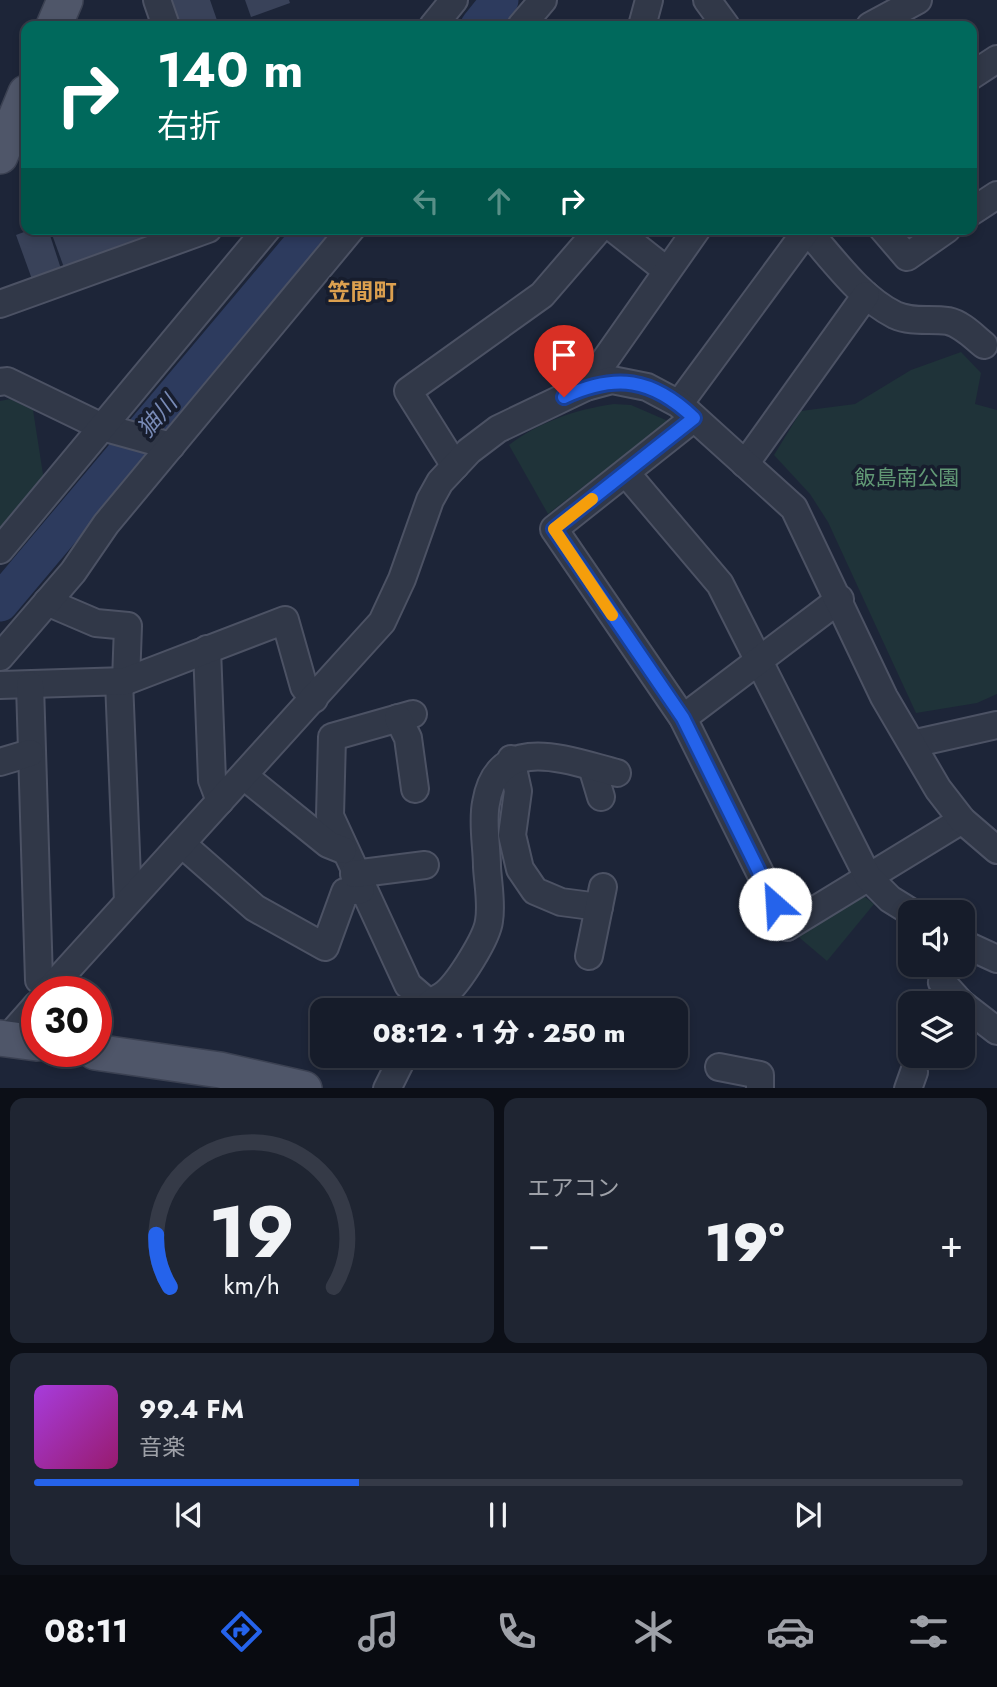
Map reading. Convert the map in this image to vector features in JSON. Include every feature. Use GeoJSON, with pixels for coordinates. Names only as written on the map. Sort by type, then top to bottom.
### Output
{"type":"FeatureCollection","features":[{"type":"Feature","properties":{"kind":"main road"},"geometry":{"type":"LineString","coordinates":[[56,21],[65,0]]}},
{"type":"Feature","properties":{"kind":"main road"},"geometry":{"type":"LineString","coordinates":[[0,156],[21,105]]}},
{"type":"Feature","properties":{"kind":"main road"},"geometry":{"type":"LineString","coordinates":[[112,1054],[220,1070],[304,1088]]}},
{"type":"Feature","properties":{"kind":"street"},"geometry":{"type":"LineString","coordinates":[[157,0],[164,21]]}},
{"type":"Feature","properties":{"kind":"street"},"geometry":{"type":"LineString","coordinates":[[437,21],[454,0]]}},
{"type":"Feature","properties":{"kind":"street"},"geometry":{"type":"LineString","coordinates":[[525,21],[543,0]]}},
{"type":"Feature","properties":{"kind":"street"},"geometry":{"type":"LineString","coordinates":[[643,21],[649,0]]}},
{"type":"Feature","properties":{"kind":"street"},"geometry":{"type":"LineString","coordinates":[[707,0],[722,21]]}},
{"type":"Feature","properties":{"kind":"street"},"geometry":{"type":"LineString","coordinates":[[879,21],[918,0]]}},
{"type":"Feature","properties":{"kind":"street"},"geometry":{"type":"LineString","coordinates":[[977,72],[997,59]]}},
{"type":"Feature","properties":{"kind":"street"},"geometry":{"type":"LineString","coordinates":[[977,208],[997,195]]}},
{"type":"Feature","properties":{"kind":"street"},"geometry":{"type":"LineString","coordinates":[[0,304],[191,235]]}},
{"type":"Feature","properties":{"kind":"street"},"geometry":{"type":"LineString","coordinates":[[0,550],[262,235]]}},
{"type":"Feature","properties":{"kind":"street"},"geometry":{"type":"LineString","coordinates":[[0,657],[346,235]]}},
{"type":"Feature","properties":{"kind":"street"},"geometry":{"type":"LineString","coordinates":[[456,466],[408,391],[542,295],[595,235]]}},
{"type":"Feature","properties":{"kind":"street"},"geometry":{"type":"LineString","coordinates":[[622,235],[666,270]]}},
{"type":"Feature","properties":{"kind":"street"},"geometry":{"type":"LineString","coordinates":[[586,387],[692,235]]}},
{"type":"Feature","properties":{"kind":"street"},"geometry":{"type":"LineString","coordinates":[[804,235],[686,411],[626,473],[554,529],[683,718],[787,927],[962,820]]}},
{"type":"Feature","properties":{"kind":"street"},"geometry":{"type":"LineString","coordinates":[[812,235],[866,295],[895,314],[910,320],[949,321],[961,326],[984,345]]}},
{"type":"Feature","properties":{"kind":"street"},"geometry":{"type":"LineString","coordinates":[[888,235],[906,257],[938,235]]}},
{"type":"Feature","properties":{"kind":"street"},"geometry":{"type":"LineString","coordinates":[[745,464],[866,295]]}},
{"type":"Feature","properties":{"kind":"street"},"geometry":{"type":"LineString","coordinates":[[62,976],[382,622],[402,579],[430,500],[440,482],[498,429],[586,387],[612,380],[629,382],[662,393],[686,411],[794,508],[840,599],[884,696],[912,744],[939,789],[962,820],[997,850]]}},
{"type":"Feature","properties":{"kind":"street"},"geometry":{"type":"LineString","coordinates":[[0,382],[8,381],[102,427],[171,446]]}},
{"type":"Feature","properties":{"kind":"street"},"geometry":{"type":"LineString","coordinates":[[626,473],[720,584],[868,877],[898,904]]}},
{"type":"Feature","properties":{"kind":"street"},"geometry":{"type":"LineString","coordinates":[[683,718],[840,599]]}},
{"type":"Feature","properties":{"kind":"street"},"geometry":{"type":"LineString","coordinates":[[47,602],[96,623],[128,626],[122,681],[128,902]]}},
{"type":"Feature","properties":{"kind":"street"},"geometry":{"type":"LineString","coordinates":[[0,685],[122,681],[285,620],[304,687],[314,699]]}},
{"type":"Feature","properties":{"kind":"street"},"geometry":{"type":"LineString","coordinates":[[207,649],[212,780],[220,801]]}},
{"type":"Feature","properties":{"kind":"street"},"geometry":{"type":"LineString","coordinates":[[30,685],[39,976]]}},
{"type":"Feature","properties":{"kind":"street"},"geometry":{"type":"LineString","coordinates":[[415,789],[405,716],[332,737],[330,816],[343,850],[408,985],[420,998]]}},
{"type":"Feature","properties":{"kind":"street"},"geometry":{"type":"LineString","coordinates":[[912,744],[997,725]]}},
{"type":"Feature","properties":{"kind":"street"},"geometry":{"type":"LineString","coordinates":[[0,762],[30,753]]}},
{"type":"Feature","properties":{"kind":"street"},"geometry":{"type":"LineString","coordinates":[[440,998],[466,969],[489,923],[485,805],[491,784],[511,759],[534,756],[605,770],[601,797]]}},
{"type":"Feature","properties":{"kind":"street"},"geometry":{"type":"LineString","coordinates":[[511,759],[518,791],[512,835],[520,869],[535,891],[561,902],[601,897],[589,956]]}},
{"type":"Feature","properties":{"kind":"street"},"geometry":{"type":"LineString","coordinates":[[244,776],[328,844],[343,850]]}},
{"type":"Feature","properties":{"kind":"street"},"geometry":{"type":"LineString","coordinates":[[182,844],[255,908],[325,947],[345,892],[358,882],[425,864]]}},
{"type":"Feature","properties":{"kind":"street"},"geometry":{"type":"LineString","coordinates":[[975,949],[997,959]]}},
{"type":"Feature","properties":{"kind":"street"},"geometry":{"type":"LineString","coordinates":[[944,977],[942,982],[951,991]]}},
{"type":"Feature","properties":{"kind":"street"},"geometry":{"type":"LineString","coordinates":[[975,1013],[997,1031]]}},
{"type":"Feature","properties":{"kind":"street"},"geometry":{"type":"LineString","coordinates":[[719,1067],[760,1075],[760,1088]]}},
{"type":"Feature","properties":{"kind":"street"},"geometry":{"type":"LineString","coordinates":[[387,1088],[397,1068]]}},
{"type":"Feature","properties":{"kind":"green space","name":"飯島南公園"},"geometry":{"type":"Polygon","coordinates":[[[961,352],[981,373],[975,404],[997,410],[997,694],[977,703],[916,713],[828,522],[810,494],[774,455],[801,411],[855,404],[911,370],[961,352]]]}},
{"type":"Feature","properties":{"kind":"green space"},"geometry":{"type":"Polygon","coordinates":[[[10,399],[33,410],[45,487],[0,540],[0,401],[10,399]]]}},
{"type":"Feature","properties":{"kind":"green space"},"geometry":{"type":"Polygon","coordinates":[[[614,404],[631,405],[668,421],[548,514],[509,445],[559,418],[614,404]]]}},
{"type":"Feature","properties":{"kind":"green space"},"geometry":{"type":"Polygon","coordinates":[[[861,894],[874,904],[827,961],[794,933],[861,894]]]}},
{"type":"Feature","properties":{"kind":"building"},"geometry":{"type":"Polygon","coordinates":[[[166,0],[210,0],[217,21],[173,21],[166,0]]]}},
{"type":"Feature","properties":{"kind":"building"},"geometry":{"type":"Polygon","coordinates":[[[245,0],[289,0],[290,3],[251,17],[245,0]]]}},
{"type":"Feature","properties":{"kind":"building"},"geometry":{"type":"Polygon","coordinates":[[[16,235],[50,235],[62,272],[33,282],[16,235]]]}},
{"type":"Feature","properties":{"kind":"building"},"geometry":{"type":"Polygon","coordinates":[[[52,235],[165,236],[66,273],[52,235]]]}},
{"type":"Feature","properties":{"kind":"waterway","name":"㹨川"},"geometry":{"type":"LineString","coordinates":[[483,21],[500,0]]}},
{"type":"Feature","properties":{"kind":"waterway","name":"㹨川"},"geometry":{"type":"LineString","coordinates":[[0,603],[310,235]]}},
{"type":"Feature","properties":{"kind":"slow traffic"},"geometry":{"type":"LineString","coordinates":[[592,499],[554,529],[612,615]]}},
{"type":"Feature","properties":{"kind":"district","name":"笠間町"},"geometry":{"type":"Point","coordinates":[362,292]}},
{"type":"Feature","properties":{"kind":"route"},"geometry":{"type":"LineString","coordinates":[[564,397],[612,380],[629,382],[662,393],[694,418],[554,529],[683,718],[775,904]]}}]}
